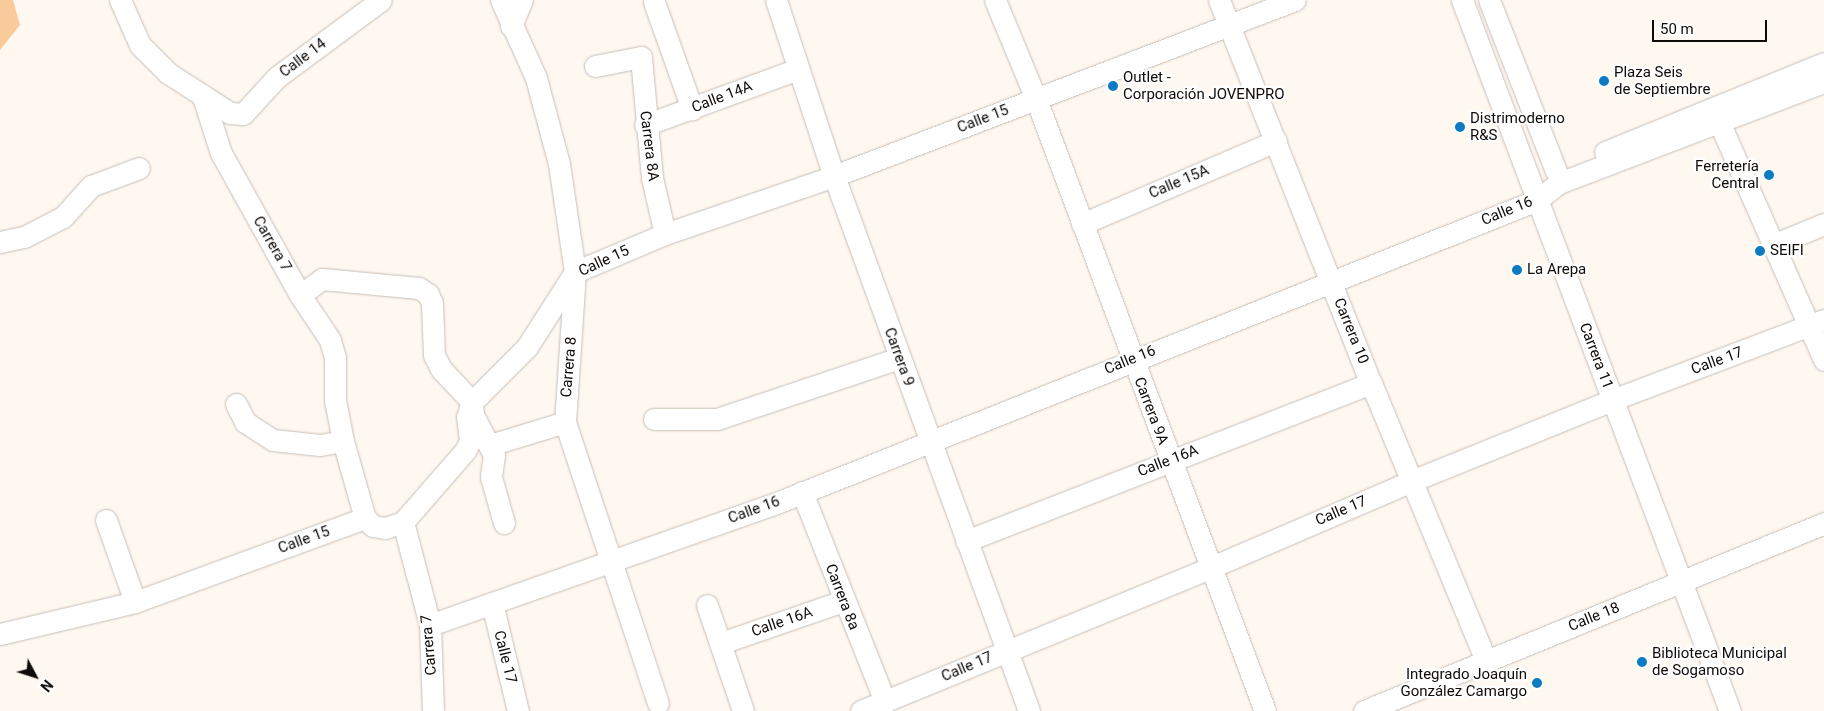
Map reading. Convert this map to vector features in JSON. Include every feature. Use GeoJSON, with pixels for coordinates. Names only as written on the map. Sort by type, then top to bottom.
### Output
{"type":"FeatureCollection","features":[{"type":"Feature","properties":{"kind":"street"},"geometry":{"type":"LineString","coordinates":[[120,0],[140,46],[168,73],[203,97]]}},
{"type":"Feature","properties":{"kind":"street","name":"Calle 14"},"geometry":{"type":"LineString","coordinates":[[203,97],[230,113],[243,114],[277,77],[381,0]]}},
{"type":"Feature","properties":{"kind":"street","name":"Carrera 8"},"geometry":{"type":"LineString","coordinates":[[501,0],[511,26],[536,78],[559,164],[575,272],[565,422],[658,703]]}},
{"type":"Feature","properties":{"kind":"street"},"geometry":{"type":"LineString","coordinates":[[511,26],[522,0]]}},
{"type":"Feature","properties":{"kind":"street","name":"Carrera 9"},"geometry":{"type":"LineString","coordinates":[[776,0],[834,176],[1005,651],[1029,711]]}},
{"type":"Feature","properties":{"kind":"street","name":"Carrera 9A"},"geometry":{"type":"LineString","coordinates":[[995,0],[1036,99],[1131,360],[1212,567],[1265,711]]}},
{"type":"Feature","properties":{"kind":"street","name":"Carrera 10"},"geometry":{"type":"LineString","coordinates":[[1219,0],[1371,383],[1414,480],[1486,661]]}},
{"type":"Feature","properties":{"kind":"street","name":"Calle 15"},"geometry":{"type":"LineString","coordinates":[[472,402],[527,347],[575,272],[665,234],[834,176],[1295,0]]}},
{"type":"Feature","properties":{"kind":"street","name":"Carrera 11"},"geometry":{"type":"LineString","coordinates":[[1462,0],[1730,711]]}},
{"type":"Feature","properties":{"kind":"street"},"geometry":{"type":"LineString","coordinates":[[1489,0],[1556,171]]}},
{"type":"Feature","properties":{"kind":"street"},"geometry":{"type":"LineString","coordinates":[[654,2],[692,109]]}},
{"type":"Feature","properties":{"kind":"street","name":"Carrera 8A"},"geometry":{"type":"LineString","coordinates":[[595,66],[640,56],[645,125],[652,178],[665,234]]}},
{"type":"Feature","properties":{"kind":"street","name":"Calle 16"},"geometry":{"type":"LineString","coordinates":[[430,625],[802,492],[1330,280],[1534,191],[1559,183],[1718,115],[1824,63]]}},
{"type":"Feature","properties":{"kind":"street","name":"Calle 14A"},"geometry":{"type":"LineString","coordinates":[[645,125],[798,69]]}},
{"type":"Feature","properties":{"kind":"street","name":"Calle 16"},"geometry":{"type":"LineString","coordinates":[[1534,191],[1556,171],[1718,115],[1824,82]]}},
{"type":"Feature","properties":{"kind":"street","name":"Carrera 7"},"geometry":{"type":"LineString","coordinates":[[203,97],[221,153],[300,295],[330,340],[335,357],[335,400],[343,441],[365,518]]}},
{"type":"Feature","properties":{"kind":"street"},"geometry":{"type":"LineString","coordinates":[[1718,115],[1773,245],[1817,324],[1824,360]]}},
{"type":"Feature","properties":{"kind":"street","name":"Calle 15A"},"geometry":{"type":"LineString","coordinates":[[1082,224],[1276,141]]}},
{"type":"Feature","properties":{"kind":"street"},"geometry":{"type":"LineString","coordinates":[[0,242],[24,237],[63,216],[91,186],[139,168]]}},
{"type":"Feature","properties":{"kind":"street"},"geometry":{"type":"LineString","coordinates":[[1773,245],[1824,224]]}},
{"type":"Feature","properties":{"kind":"street"},"geometry":{"type":"LineString","coordinates":[[300,295],[322,280],[419,288],[428,294],[432,304],[434,355],[442,369],[472,402],[472,415],[490,445],[494,455],[491,477],[504,524]]}},
{"type":"Feature","properties":{"kind":"street","name":"Calle 17"},"geometry":{"type":"LineString","coordinates":[[861,711],[1212,567],[1414,480],[1612,400],[1817,324]]}},
{"type":"Feature","properties":{"kind":"street"},"geometry":{"type":"LineString","coordinates":[[654,419],[717,418],[738,413],[899,358]]}},
{"type":"Feature","properties":{"kind":"street","name":"Calle 16A"},"geometry":{"type":"LineString","coordinates":[[966,542],[1371,383]]}},
{"type":"Feature","properties":{"kind":"street"},"geometry":{"type":"LineString","coordinates":[[365,518],[373,526],[385,528],[403,522],[465,451],[470,441],[467,417],[472,402]]}},
{"type":"Feature","properties":{"kind":"street"},"geometry":{"type":"LineString","coordinates":[[236,404],[245,422],[273,440],[320,445],[343,441]]}},
{"type":"Feature","properties":{"kind":"street"},"geometry":{"type":"LineString","coordinates":[[490,445],[565,422]]}},
{"type":"Feature","properties":{"kind":"street","name":"Carrera 8a"},"geometry":{"type":"LineString","coordinates":[[802,492],[843,601],[885,702]]}},
{"type":"Feature","properties":{"kind":"street","name":"Calle 15"},"geometry":{"type":"LineString","coordinates":[[0,634],[135,602],[365,518]]}},
{"type":"Feature","properties":{"kind":"street"},"geometry":{"type":"LineString","coordinates":[[106,520],[135,602]]}},
{"type":"Feature","properties":{"kind":"street","name":"Carrera 7"},"geometry":{"type":"LineString","coordinates":[[403,522],[430,625],[433,711]]}},
{"type":"Feature","properties":{"kind":"street","name":"Calle 18"},"geometry":{"type":"LineString","coordinates":[[1364,711],[1824,523]]}},
{"type":"Feature","properties":{"kind":"street","name":"Calle 16A"},"geometry":{"type":"LineString","coordinates":[[721,643],[843,601]]}},
{"type":"Feature","properties":{"kind":"street","name":"Calle 17"},"geometry":{"type":"LineString","coordinates":[[492,602],[518,711]]}},
{"type":"Feature","properties":{"kind":"street"},"geometry":{"type":"LineString","coordinates":[[707,605],[743,711]]}},
{"type":"Feature","properties":{"kind":"shaded area"},"geometry":{"type":"Polygon","coordinates":[[[0,0],[13,0],[20,25],[0,50],[0,0]]]}},
{"type":"Feature","properties":{"kind":"place","name":"Plaza Seis de Septiembre"},"geometry":{"type":"Point","coordinates":[1604,81]}},
{"type":"Feature","properties":{"kind":"place","name":"Outlet - Corporación JOVENPRO"},"geometry":{"type":"Point","coordinates":[1113,86]}},
{"type":"Feature","properties":{"kind":"place","name":"Distrimoderno R&S"},"geometry":{"type":"Point","coordinates":[1460,127]}},
{"type":"Feature","properties":{"kind":"place","name":"Ferretería Central"},"geometry":{"type":"Point","coordinates":[1769,175]}},
{"type":"Feature","properties":{"kind":"place","name":"SEIFI"},"geometry":{"type":"Point","coordinates":[1760,251]}},
{"type":"Feature","properties":{"kind":"place","name":"La Arepa"},"geometry":{"type":"Point","coordinates":[1517,270]}},
{"type":"Feature","properties":{"kind":"place","name":"Biblioteca Municipal de Sogamoso"},"geometry":{"type":"Point","coordinates":[1642,662]}},
{"type":"Feature","properties":{"kind":"place","name":"Integrado Joaquín González Camargo"},"geometry":{"type":"Point","coordinates":[1537,683]}}]}
